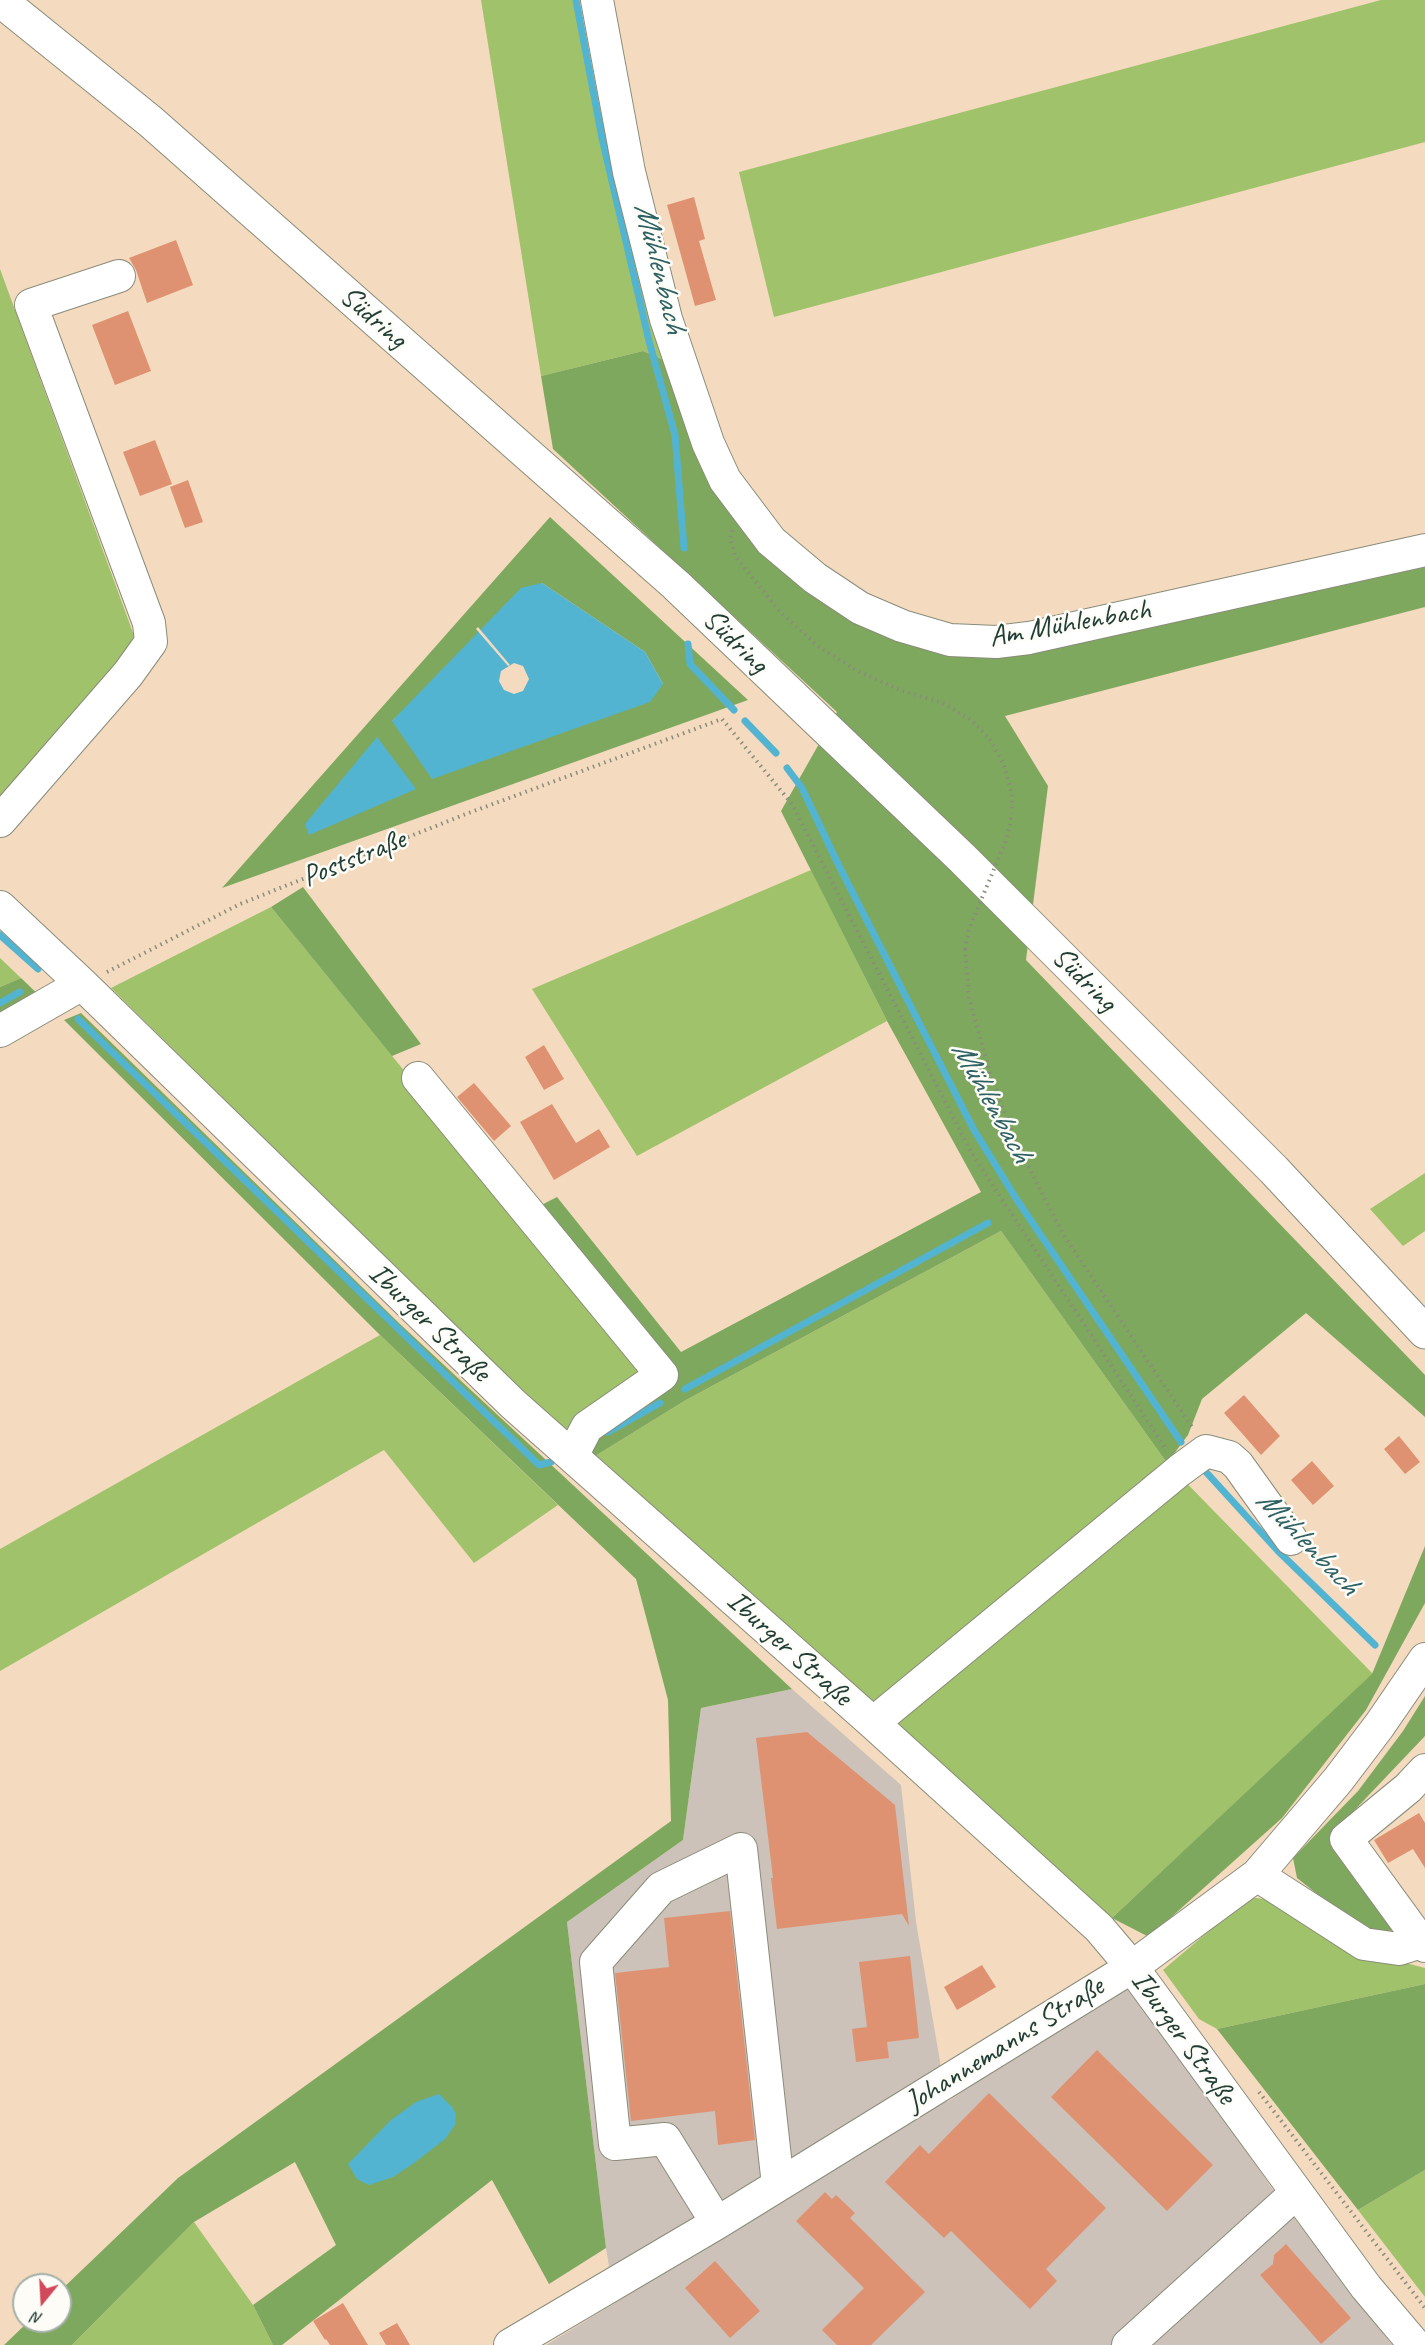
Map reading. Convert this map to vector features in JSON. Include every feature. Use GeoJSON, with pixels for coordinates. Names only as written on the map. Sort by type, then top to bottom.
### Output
{"type":"FeatureCollection","features":[{"type":"Feature","properties":{"kind":"main road","name":"Südring"},"geometry":{"type":"LineString","coordinates":[[0,0],[150,121],[676,585],[962,858],[1274,1170],[1425,1332]]}},
{"type":"Feature","properties":{"kind":"street","name":"Am Mühlenbach"},"geometry":{"type":"LineString","coordinates":[[597,0],[629,172],[666,319],[708,443],[725,480],[771,541],[815,578],[860,608],[902,626],[950,640],[996,642],[1029,638],[1425,550]]}},
{"type":"Feature","properties":{"kind":"street"},"geometry":{"type":"LineString","coordinates":[[0,821],[128,674],[151,642],[149,623],[31,305],[119,276]]}},
{"type":"Feature","properties":{"kind":"street","name":"Iburger Straße"},"geometry":{"type":"LineString","coordinates":[[0,907],[513,1404],[1100,1928],[1132,1967],[1366,2287],[1415,2345]]}},
{"type":"Feature","properties":{"kind":"street"},"geometry":{"type":"LineString","coordinates":[[0,1030],[82,984]]}},
{"type":"Feature","properties":{"kind":"street"},"geometry":{"type":"LineString","coordinates":[[418,1078],[662,1375],[587,1427],[572,1456]]}},
{"type":"Feature","properties":{"kind":"street"},"geometry":{"type":"LineString","coordinates":[[1206,1451],[1229,1457],[1238,1465],[1291,1539]]}},
{"type":"Feature","properties":{"kind":"street","name":"Iburger Straße"},"geometry":{"type":"LineString","coordinates":[[873,1723],[1206,1451]]}},
{"type":"Feature","properties":{"kind":"street","name":"Johannemanns Straße"},"geometry":{"type":"LineString","coordinates":[[510,2345],[717,2223],[1132,1967],[1257,1875],[1345,1771],[1425,1659]]}},
{"type":"Feature","properties":{"kind":"street"},"geometry":{"type":"LineString","coordinates":[[1257,1875],[1364,1944],[1399,1949],[1423,1944],[1346,1839],[1408,1788],[1425,1770]]}},
{"type":"Feature","properties":{"kind":"street"},"geometry":{"type":"LineString","coordinates":[[717,2223],[665,2139],[615,2144],[596,1962],[661,1888],[741,1848],[777,2185]]}},
{"type":"Feature","properties":{"kind":"street"},"geometry":{"type":"LineString","coordinates":[[1128,2345],[1296,2193]]}},
{"type":"Feature","properties":{"kind":"path"},"geometry":{"type":"LineString","coordinates":[[745,509],[732,527],[730,539],[735,556],[780,612],[818,646],[857,671],[900,690],[943,703],[971,720],[989,738],[1004,765],[1012,795],[1012,813],[1007,838],[969,929],[964,949],[969,998],[991,1077],[1017,1144],[1063,1234],[1189,1421],[1206,1451]]}},
{"type":"Feature","properties":{"kind":"path","name":"Poststraße"},"geometry":{"type":"LineString","coordinates":[[82,984],[240,904],[466,814],[722,719],[792,804],[971,1152],[1180,1470]]}},
{"type":"Feature","properties":{"kind":"shaded area"},"geometry":{"type":"Polygon","coordinates":[[[792,1689],[901,1785],[916,1922],[947,2102],[1128,1980],[1278,2197],[1392,2345],[546,2345],[615,2303],[606,2248],[567,1922],[683,1840],[701,1708],[792,1689]]]}},
{"type":"Feature","properties":{"kind":"green space"},"geometry":{"type":"Polygon","coordinates":[[[481,0],[573,0],[637,261],[670,363],[643,351],[541,376],[481,0]]]}},
{"type":"Feature","properties":{"kind":"green space"},"geometry":{"type":"Polygon","coordinates":[[[1381,0],[1425,0],[1425,142],[774,317],[739,172],[1381,0]]]}},
{"type":"Feature","properties":{"kind":"green space"},"geometry":{"type":"Polygon","coordinates":[[[0,269],[136,641],[0,798],[0,269]]]}},
{"type":"Feature","properties":{"kind":"green space"},"geometry":{"type":"Polygon","coordinates":[[[643,351],[670,363],[806,583],[1033,648],[1425,567],[1425,607],[1005,716],[1048,786],[1026,960],[1425,1375],[1425,1417],[1306,1313],[1202,1399],[1188,1435],[1167,1463],[1001,1231],[686,1400],[592,1458],[563,1433],[650,1374],[522,1215],[557,1197],[681,1352],[981,1192],[887,1021],[781,811],[837,712],[553,449],[541,376],[643,351]]]}},
{"type":"Feature","properties":{"kind":"green space"},"geometry":{"type":"Polygon","coordinates":[[[550,517],[748,700],[222,888],[550,517]],[[542,583],[392,721],[663,684],[645,652],[542,583]]]}},
{"type":"Feature","properties":{"kind":"green space"},"geometry":{"type":"Polygon","coordinates":[[[811,870],[887,1021],[637,1156],[532,989],[811,870]]]}},
{"type":"Feature","properties":{"kind":"green space"},"geometry":{"type":"Polygon","coordinates":[[[303,887],[421,1044],[392,1056],[271,907],[303,887]]]}},
{"type":"Feature","properties":{"kind":"green space"},"geometry":{"type":"Polygon","coordinates":[[[271,907],[650,1373],[563,1433],[111,988],[271,907]]]}},
{"type":"Feature","properties":{"kind":"green space"},"geometry":{"type":"Polygon","coordinates":[[[0,958],[21,978],[0,987],[0,958]]]}},
{"type":"Feature","properties":{"kind":"green space"},"geometry":{"type":"Polygon","coordinates":[[[21,978],[43,999],[0,1021],[0,987],[21,978]]]}},
{"type":"Feature","properties":{"kind":"green space"},"geometry":{"type":"Polygon","coordinates":[[[81,1013],[400,1324],[792,1689],[701,1708],[683,1840],[567,1922],[606,2248],[549,2284],[492,2180],[282,2345],[273,2345],[253,2305],[336,2245],[295,2162],[194,2222],[72,2345],[4,2345],[16,2333],[72,2333],[72,2280],[178,2178],[671,1821],[668,1700],[636,1579],[380,1335],[64,1020],[81,1013]]]}},
{"type":"Feature","properties":{"kind":"green space"},"geometry":{"type":"Polygon","coordinates":[[[1425,1173],[1425,1231],[1403,1246],[1370,1209],[1425,1173]]]}},
{"type":"Feature","properties":{"kind":"green space"},"geometry":{"type":"Polygon","coordinates":[[[1001,1231],[1167,1463],[1373,1674],[1112,1918],[872,1702],[592,1458],[686,1400],[1001,1231]]]}},
{"type":"Feature","properties":{"kind":"green space"},"geometry":{"type":"Polygon","coordinates":[[[380,1335],[558,1505],[474,1563],[384,1450],[0,1671],[0,1549],[380,1335]]]}},
{"type":"Feature","properties":{"kind":"green space"},"geometry":{"type":"Polygon","coordinates":[[[1425,1546],[1425,1603],[1366,1710],[1282,1818],[1149,1937],[1112,1918],[1372,1674],[1425,1546]]]}},
{"type":"Feature","properties":{"kind":"green space"},"geometry":{"type":"Polygon","coordinates":[[[1425,1696],[1425,1736],[1329,1837],[1397,1929],[1370,1936],[1297,1878],[1293,1858],[1358,1791],[1403,1731],[1425,1696]]]}},
{"type":"Feature","properties":{"kind":"green space"},"geometry":{"type":"Polygon","coordinates":[[[1249,1897],[1286,1902],[1343,1947],[1425,1968],[1425,1984],[1217,2029],[1199,2019],[1163,1970],[1249,1897]]]}},
{"type":"Feature","properties":{"kind":"green space"},"geometry":{"type":"Polygon","coordinates":[[[1425,1984],[1425,2170],[1358,2210],[1217,2029],[1425,1984]]]}},
{"type":"Feature","properties":{"kind":"green space"},"geometry":{"type":"Polygon","coordinates":[[[1425,2170],[1425,2297],[1358,2210],[1425,2170]]]}},
{"type":"Feature","properties":{"kind":"green space"},"geometry":{"type":"Polygon","coordinates":[[[194,2222],[253,2305],[273,2345],[72,2345],[194,2222]]]}},
{"type":"Feature","properties":{"kind":"water"},"geometry":{"type":"Polygon","coordinates":[[[542,583],[645,652],[663,684],[650,702],[432,779],[392,721],[521,588],[542,583]],[[514,663],[501,671],[499,681],[504,690],[514,694],[523,691],[529,679],[523,666],[514,663]]]}},
{"type":"Feature","properties":{"kind":"water"},"geometry":{"type":"Polygon","coordinates":[[[377,737],[416,789],[309,835],[305,824],[377,737]]]}},
{"type":"Feature","properties":{"kind":"water"},"geometry":{"type":"Polygon","coordinates":[[[439,2094],[456,2114],[455,2125],[445,2139],[393,2177],[369,2185],[357,2179],[348,2164],[391,2120],[416,2102],[439,2094]]]}},
{"type":"Feature","properties":{"kind":"pier"},"geometry":{"type":"Polygon","coordinates":[[[478,627],[510,665],[508,666],[476,629],[478,627]]]}},
{"type":"Feature","properties":{"kind":"building"},"geometry":{"type":"Polygon","coordinates":[[[694,197],[705,239],[699,241],[716,300],[695,306],[667,205],[694,197]]]}},
{"type":"Feature","properties":{"kind":"building"},"geometry":{"type":"Polygon","coordinates":[[[176,240],[193,285],[147,303],[136,270],[129,258],[176,240]]]}},
{"type":"Feature","properties":{"kind":"building"},"geometry":{"type":"Polygon","coordinates":[[[128,311],[151,371],[115,385],[92,325],[128,311]]]}},
{"type":"Feature","properties":{"kind":"building"},"geometry":{"type":"Polygon","coordinates":[[[155,440],[172,484],[140,496],[123,452],[155,440]]]}},
{"type":"Feature","properties":{"kind":"building"},"geometry":{"type":"Polygon","coordinates":[[[188,480],[203,522],[185,528],[170,487],[188,480]]]}},
{"type":"Feature","properties":{"kind":"building"},"geometry":{"type":"Polygon","coordinates":[[[544,1045],[564,1079],[544,1090],[525,1057],[544,1045]]]}},
{"type":"Feature","properties":{"kind":"building"},"geometry":{"type":"Polygon","coordinates":[[[474,1083],[511,1126],[494,1141],[457,1097],[474,1083]]]}},
{"type":"Feature","properties":{"kind":"building"},"geometry":{"type":"Polygon","coordinates":[[[552,1104],[576,1143],[599,1129],[610,1147],[554,1180],[520,1122],[552,1104]]]}},
{"type":"Feature","properties":{"kind":"building"},"geometry":{"type":"Polygon","coordinates":[[[1244,1395],[1280,1436],[1261,1455],[1224,1413],[1244,1395]]]}},
{"type":"Feature","properties":{"kind":"building"},"geometry":{"type":"Polygon","coordinates":[[[1399,1436],[1420,1462],[1405,1474],[1384,1449],[1399,1436]]]}},
{"type":"Feature","properties":{"kind":"building"},"geometry":{"type":"Polygon","coordinates":[[[1312,1461],[1334,1486],[1313,1505],[1291,1480],[1312,1461]]]}},
{"type":"Feature","properties":{"kind":"building"},"geometry":{"type":"Polygon","coordinates":[[[807,1732],[895,1805],[909,1926],[902,1914],[777,1929],[756,1738],[807,1732]]]}},
{"type":"Feature","properties":{"kind":"building"},"geometry":{"type":"Polygon","coordinates":[[[1419,1813],[1425,1823],[1425,1868],[1413,1849],[1388,1863],[1374,1840],[1419,1813]]]}},
{"type":"Feature","properties":{"kind":"building"},"geometry":{"type":"Polygon","coordinates":[[[730,1911],[755,2140],[718,2145],[715,2111],[631,2121],[615,1973],[669,1967],[664,1918],[730,1911]]]}},
{"type":"Feature","properties":{"kind":"building"},"geometry":{"type":"Polygon","coordinates":[[[910,1956],[919,2038],[887,2042],[889,2058],[856,2062],[852,2029],[867,2027],[859,1962],[910,1956]]]}},
{"type":"Feature","properties":{"kind":"building"},"geometry":{"type":"Polygon","coordinates":[[[982,1965],[996,1987],[957,2010],[944,1987],[982,1965]]]}},
{"type":"Feature","properties":{"kind":"building"},"geometry":{"type":"Polygon","coordinates":[[[1097,2050],[1213,2165],[1167,2211],[1051,2097],[1097,2050]]]}},
{"type":"Feature","properties":{"kind":"building"},"geometry":{"type":"Polygon","coordinates":[[[989,2093],[1106,2208],[1046,2269],[1057,2281],[1030,2309],[951,2231],[944,2238],[885,2182],[920,2145],[929,2154],[989,2093]]]}},
{"type":"Feature","properties":{"kind":"building"},"geometry":{"type":"Polygon","coordinates":[[[825,2192],[832,2199],[836,2195],[855,2213],[850,2218],[925,2292],[871,2345],[837,2345],[822,2330],[864,2288],[796,2221],[825,2192]]]}},
{"type":"Feature","properties":{"kind":"building"},"geometry":{"type":"Polygon","coordinates":[[[1286,2244],[1351,2318],[1321,2344],[1260,2275],[1273,2264],[1274,2255],[1286,2244]]]}},
{"type":"Feature","properties":{"kind":"building"},"geometry":{"type":"Polygon","coordinates":[[[715,2261],[760,2311],[730,2338],[685,2288],[715,2261]]]}},
{"type":"Feature","properties":{"kind":"building"},"geometry":{"type":"Polygon","coordinates":[[[343,2303],[368,2345],[330,2345],[313,2321],[343,2303]]]}},
{"type":"Feature","properties":{"kind":"building"},"geometry":{"type":"Polygon","coordinates":[[[397,2323],[410,2345],[386,2345],[379,2333],[397,2323]]]}},
{"type":"Feature","properties":{"kind":"waterway","name":"Mühlenbach"},"geometry":{"type":"LineString","coordinates":[[576,0],[602,138],[649,341],[675,435],[684,548]]}},
{"type":"Feature","properties":{"kind":"waterway","name":"Mühlenbach"},"geometry":{"type":"LineString","coordinates":[[688,644],[690,664],[734,710]]}},
{"type":"Feature","properties":{"kind":"waterway","name":"Mühlenbach"},"geometry":{"type":"LineString","coordinates":[[745,721],[776,753]]}},
{"type":"Feature","properties":{"kind":"waterway","name":"Mühlenbach"},"geometry":{"type":"LineString","coordinates":[[787,768],[802,788],[839,866],[974,1130],[1017,1200],[1181,1442]]}},
{"type":"Feature","properties":{"kind":"waterway"},"geometry":{"type":"LineString","coordinates":[[0,935],[38,969]]}},
{"type":"Feature","properties":{"kind":"waterway"},"geometry":{"type":"LineString","coordinates":[[0,1003],[20,992]]}},
{"type":"Feature","properties":{"kind":"waterway"},"geometry":{"type":"LineString","coordinates":[[78,1019],[539,1465],[551,1462]]}},
{"type":"Feature","properties":{"kind":"waterway"},"geometry":{"type":"LineString","coordinates":[[685,1389],[988,1223]]}},
{"type":"Feature","properties":{"kind":"waterway"},"geometry":{"type":"LineString","coordinates":[[608,1432],[660,1403]]}},
{"type":"Feature","properties":{"kind":"waterway","name":"Mühlenbach"},"geometry":{"type":"LineString","coordinates":[[1206,1472],[1278,1551],[1375,1645]]}}]}
